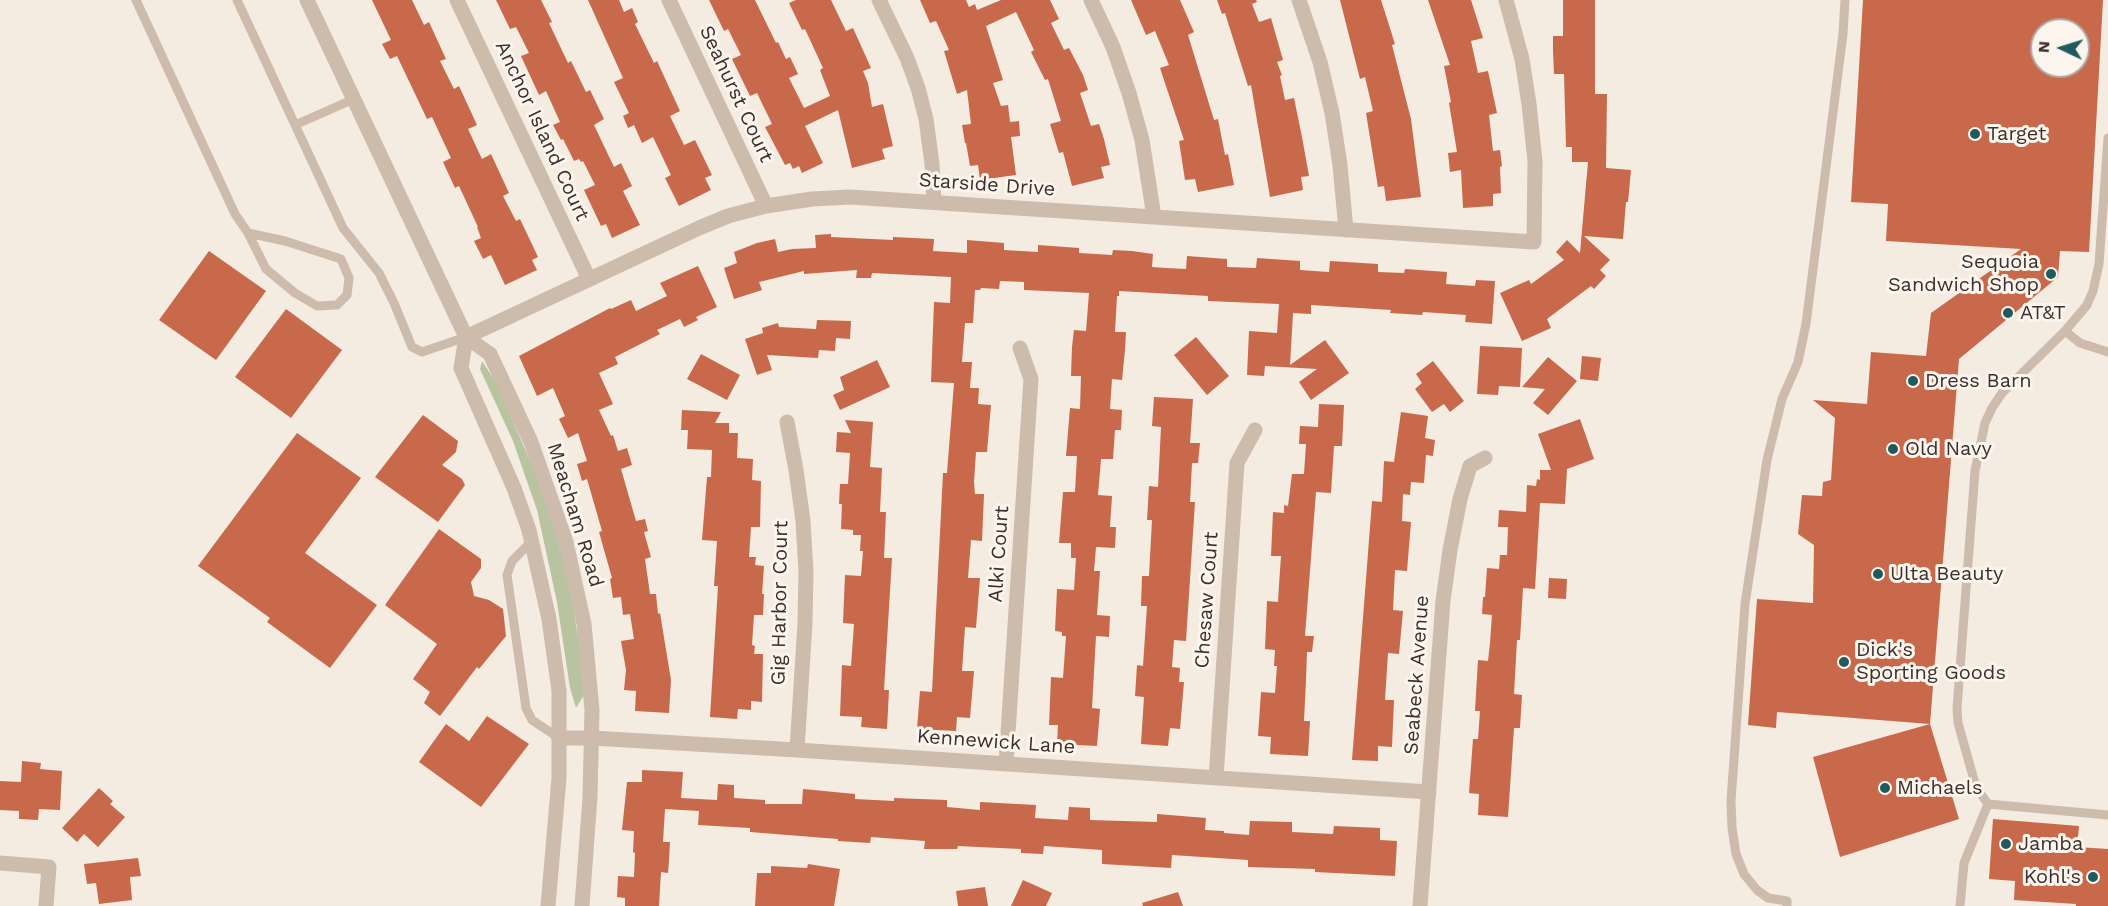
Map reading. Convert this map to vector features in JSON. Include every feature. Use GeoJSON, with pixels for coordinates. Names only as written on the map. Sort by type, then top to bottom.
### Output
{"type":"FeatureCollection","features":[{"type":"Feature","properties":{"kind":"street","name":"Meacham Road"},"geometry":{"type":"LineString","coordinates":[[307,0],[466,337],[490,354],[531,442],[566,542],[584,624],[592,710],[582,906]]}},
{"type":"Feature","properties":{"kind":"street","name":"Anchor Island Court"},"geometry":{"type":"LineString","coordinates":[[457,0],[589,279]]}},
{"type":"Feature","properties":{"kind":"street","name":"Seahurst Court"},"geometry":{"type":"LineString","coordinates":[[669,0],[766,206]]}},
{"type":"Feature","properties":{"kind":"street"},"geometry":{"type":"LineString","coordinates":[[879,0],[907,58],[926,119],[934,202]]}},
{"type":"Feature","properties":{"kind":"street"},"geometry":{"type":"LineString","coordinates":[[1091,0],[1113,47],[1130,93],[1142,140],[1154,217]]}},
{"type":"Feature","properties":{"kind":"street"},"geometry":{"type":"LineString","coordinates":[[1299,0],[1320,62],[1332,113],[1346,230]]}},
{"type":"Feature","properties":{"kind":"street","name":"Starside Drive"},"geometry":{"type":"LineString","coordinates":[[466,337],[728,216],[766,206],[812,199],[850,197],[934,202],[1534,242],[1535,161],[1529,104],[1522,59],[1506,0]]}},
{"type":"Feature","properties":{"kind":"street"},"geometry":{"type":"LineString","coordinates":[[466,337],[460,368],[514,488],[532,541],[549,619],[559,691],[559,778],[548,906]]}},
{"type":"Feature","properties":{"kind":"street","name":"Alki Court"},"geometry":{"type":"LineString","coordinates":[[1006,764],[1031,379],[1020,348]]}},
{"type":"Feature","properties":{"kind":"street","name":"Gig Harbor Court"},"geometry":{"type":"LineString","coordinates":[[787,422],[803,521],[806,572],[805,623],[796,750]]}},
{"type":"Feature","properties":{"kind":"street","name":"Chesaw Court"},"geometry":{"type":"LineString","coordinates":[[1216,778],[1237,463],[1254,430]]}},
{"type":"Feature","properties":{"kind":"street","name":"Seabeck Avenue"},"geometry":{"type":"LineString","coordinates":[[1420,906],[1443,601],[1450,550],[1460,499],[1470,466],[1485,458]]}},
{"type":"Feature","properties":{"kind":"street","name":"Kennewick Lane"},"geometry":{"type":"LineString","coordinates":[[559,738],[796,750],[1429,792]]}},
{"type":"Feature","properties":{"kind":"street"},"geometry":{"type":"LineString","coordinates":[[0,864],[49,867],[46,906]]}},
{"type":"Feature","properties":{"kind":"lane"},"geometry":{"type":"LineString","coordinates":[[136,0],[235,214],[248,233],[266,269],[295,293],[317,306],[337,305],[347,295],[349,278],[341,259],[285,241],[248,233]]}},
{"type":"Feature","properties":{"kind":"lane"},"geometry":{"type":"LineString","coordinates":[[237,0],[344,228],[379,273],[412,347],[422,352],[466,337]]}},
{"type":"Feature","properties":{"kind":"lane"},"geometry":{"type":"LineString","coordinates":[[1787,906],[1787,901],[1768,898],[1762,894],[1744,874],[1736,854],[1732,828],[1732,789],[1745,604],[1767,460],[1782,399],[1798,362],[1806,324],[1843,34],[1845,0]]}},
{"type":"Feature","properties":{"kind":"lane"},"geometry":{"type":"LineString","coordinates":[[295,125],[354,99]]}},
{"type":"Feature","properties":{"kind":"lane"},"geometry":{"type":"LineString","coordinates":[[2108,138],[2099,264],[2087,305],[2065,331],[2002,393],[1985,423],[1975,471],[1957,708],[1958,723],[1976,787],[1988,804],[2108,815]]}},
{"type":"Feature","properties":{"kind":"lane"},"geometry":{"type":"LineString","coordinates":[[2065,331],[2080,343],[2108,352]]}},
{"type":"Feature","properties":{"kind":"lane"},"geometry":{"type":"LineString","coordinates":[[532,541],[512,561],[507,575],[526,708],[532,720],[559,738]]}},
{"type":"Feature","properties":{"kind":"lane"},"geometry":{"type":"LineString","coordinates":[[1959,906],[1964,862],[1988,804]]}},
{"type":"Feature","properties":{"kind":"green space"},"geometry":{"type":"Polygon","coordinates":[[[482,361],[497,384],[546,498],[570,584],[584,695],[576,708],[570,688],[557,602],[537,510],[513,441],[480,369],[482,361]]]}},
{"type":"Feature","properties":{"kind":"building"},"geometry":{"type":"Polygon","coordinates":[[[372,0],[412,0],[424,25],[429,22],[446,59],[440,61],[454,89],[459,86],[477,125],[468,129],[482,159],[491,154],[509,193],[503,196],[516,221],[520,219],[538,257],[532,260],[537,270],[505,285],[491,255],[483,259],[474,241],[481,238],[478,227],[459,186],[455,188],[443,162],[451,158],[432,117],[427,119],[397,56],[390,59],[382,44],[391,40],[372,0]]]}},
{"type":"Feature","properties":{"kind":"building"},"geometry":{"type":"Polygon","coordinates":[[[496,0],[541,0],[568,63],[571,61],[586,92],[590,90],[604,119],[594,125],[614,167],[621,163],[632,186],[623,191],[640,225],[612,238],[606,224],[601,226],[584,190],[595,185],[583,161],[579,159],[574,161],[563,139],[561,140],[553,125],[560,122],[546,91],[539,95],[521,56],[529,53],[516,27],[510,29],[496,0]]]}},
{"type":"Feature","properties":{"kind":"building"},"geometry":{"type":"Polygon","coordinates":[[[588,0],[619,0],[624,12],[632,8],[638,22],[635,24],[654,63],[657,61],[680,111],[670,116],[684,145],[695,140],[712,175],[705,178],[711,190],[679,206],[665,178],[671,175],[653,137],[642,143],[634,125],[628,128],[623,116],[629,113],[614,82],[623,78],[588,0]]]}},
{"type":"Feature","properties":{"kind":"building"},"geometry":{"type":"Polygon","coordinates":[[[709,0],[755,0],[776,43],[778,42],[786,59],[790,57],[798,74],[789,78],[804,108],[830,96],[820,70],[823,68],[805,29],[802,30],[789,3],[796,0],[831,0],[846,31],[853,28],[871,68],[863,71],[868,83],[872,107],[883,104],[893,146],[882,149],[885,159],[852,168],[838,110],[805,126],[823,163],[802,173],[799,166],[793,169],[790,163],[785,165],[765,127],[772,124],[757,93],[750,96],[732,59],[741,55],[728,29],[724,31],[709,0]]]}},
{"type":"Feature","properties":{"kind":"building"},"geometry":{"type":"Polygon","coordinates":[[[920,0],[966,0],[969,7],[975,4],[977,10],[1001,0],[1050,0],[1059,19],[1051,23],[1064,50],[1069,48],[1088,90],[1080,93],[1091,126],[1099,124],[1104,139],[1110,165],[1101,167],[1104,178],[1072,186],[1063,152],[1059,153],[1050,124],[1061,121],[1048,79],[1045,80],[1031,52],[1034,50],[1016,12],[986,26],[1003,80],[993,83],[1001,106],[1008,105],[1010,122],[1019,121],[1020,136],[1011,137],[1016,175],[980,180],[978,165],[970,166],[962,125],[971,124],[967,90],[957,94],[944,51],[949,50],[936,21],[930,23],[920,0]]]}},
{"type":"Feature","properties":{"kind":"building"},"geometry":{"type":"Polygon","coordinates":[[[1131,0],[1180,0],[1194,32],[1188,35],[1214,120],[1218,119],[1234,185],[1198,192],[1195,179],[1185,180],[1179,141],[1184,140],[1160,68],[1169,65],[1155,31],[1146,35],[1131,0]]]}},
{"type":"Feature","properties":{"kind":"building"},"geometry":{"type":"Polygon","coordinates":[[[1217,0],[1256,0],[1257,2],[1252,4],[1259,22],[1271,18],[1283,60],[1277,62],[1282,75],[1280,76],[1285,100],[1294,98],[1302,137],[1309,176],[1301,177],[1303,190],[1270,197],[1251,85],[1248,86],[1225,13],[1222,14],[1217,0]]]}},
{"type":"Feature","properties":{"kind":"building"},"geometry":{"type":"Polygon","coordinates":[[[1340,0],[1381,0],[1395,44],[1392,45],[1411,119],[1421,197],[1386,201],[1384,186],[1378,187],[1366,113],[1373,111],[1365,77],[1360,79],[1340,0]]]}},
{"type":"Feature","properties":{"kind":"building"},"geometry":{"type":"Polygon","coordinates":[[[1428,0],[1471,0],[1483,38],[1471,41],[1478,73],[1488,71],[1497,113],[1489,115],[1493,151],[1500,150],[1502,166],[1500,167],[1501,193],[1493,194],[1493,206],[1463,208],[1461,170],[1450,172],[1448,153],[1457,152],[1444,66],[1450,65],[1428,0]]]}},
{"type":"Feature","properties":{"kind":"building"},"geometry":{"type":"Polygon","coordinates":[[[1563,0],[1595,0],[1595,94],[1607,94],[1606,168],[1631,170],[1628,202],[1626,202],[1623,239],[1584,236],[1610,260],[1600,270],[1606,276],[1594,289],[1591,286],[1547,319],[1551,328],[1522,341],[1500,293],[1529,280],[1531,284],[1564,260],[1556,252],[1567,240],[1580,253],[1588,162],[1572,162],[1572,147],[1566,147],[1564,74],[1554,74],[1553,36],[1563,36],[1563,0]]]}},
{"type":"Feature","properties":{"kind":"building"},"geometry":{"type":"Polygon","coordinates":[[[1863,0],[2103,0],[2089,252],[2060,251],[2058,277],[1959,359],[1930,724],[1777,712],[1776,728],[1748,725],[1757,599],[1813,603],[1814,545],[1798,534],[1802,495],[1822,496],[1823,482],[1831,480],[1835,418],[1813,400],[1867,404],[1871,352],[1926,356],[1931,313],[2021,249],[1886,241],[1888,204],[1851,202],[1863,0]]]}},
{"type":"Feature","properties":{"kind":"building"},"geometry":{"type":"Polygon","coordinates":[[[831,234],[831,237],[934,239],[933,251],[967,253],[967,240],[1004,243],[1004,250],[1038,252],[1038,245],[1079,248],[1079,253],[1112,255],[1113,250],[1132,251],[1153,254],[1152,267],[1166,268],[1186,269],[1187,256],[1227,259],[1227,267],[1256,268],[1257,258],[1300,261],[1300,270],[1329,272],[1330,261],[1378,264],[1378,272],[1404,273],[1405,269],[1447,272],[1446,284],[1475,286],[1476,280],[1495,281],[1492,324],[1465,322],[1466,315],[1423,312],[1422,315],[1390,313],[1391,310],[1311,305],[1311,314],[1293,313],[1290,365],[1325,340],[1349,373],[1311,400],[1299,382],[1317,369],[1265,366],[1264,376],[1247,375],[1249,331],[1277,333],[1279,304],[1208,301],[1208,296],[1119,291],[1115,332],[1126,332],[1125,350],[1122,380],[1112,379],[1110,409],[1122,410],[1121,430],[1115,430],[1113,459],[1101,459],[1098,495],[1112,496],[1110,527],[1116,527],[1115,548],[1096,547],[1094,571],[1100,571],[1097,615],[1110,616],[1109,637],[1096,636],[1092,708],[1100,709],[1097,746],[1057,744],[1058,725],[1049,725],[1051,677],[1063,678],[1066,636],[1062,636],[1062,632],[1055,631],[1057,589],[1074,590],[1076,558],[1071,558],[1071,543],[1059,543],[1063,492],[1075,492],[1077,456],[1066,456],[1070,408],[1080,409],[1081,376],[1071,376],[1072,347],[1074,330],[1086,331],[1089,293],[1024,290],[1024,282],[1000,281],[999,289],[975,290],[973,323],[965,323],[962,362],[972,362],[970,388],[979,388],[978,404],[991,405],[987,452],[976,452],[975,494],[984,494],[982,541],[971,540],[968,578],[980,578],[976,628],[965,627],[962,671],[974,671],[970,718],[957,717],[956,731],[917,729],[920,691],[932,692],[943,473],[947,473],[954,383],[931,382],[934,302],[950,303],[951,277],[872,273],[871,278],[856,278],[857,270],[804,274],[804,271],[759,282],[762,290],[734,299],[724,268],[737,263],[734,252],[757,243],[775,239],[778,252],[816,248],[815,235],[831,234]]]}},
{"type":"Feature","properties":{"kind":"building"},"geometry":{"type":"Polygon","coordinates":[[[209,251],[266,291],[216,360],[159,320],[209,251]]]}},
{"type":"Feature","properties":{"kind":"building"},"geometry":{"type":"Polygon","coordinates":[[[698,266],[717,307],[696,317],[698,320],[684,327],[680,319],[657,330],[660,334],[615,357],[618,364],[599,373],[613,404],[599,410],[611,436],[613,435],[618,451],[627,448],[632,465],[621,469],[636,521],[645,519],[648,531],[644,532],[651,557],[645,559],[650,594],[656,594],[671,680],[669,713],[635,711],[636,691],[624,690],[626,670],[621,641],[634,639],[630,614],[623,615],[621,597],[613,598],[610,579],[612,578],[599,532],[602,531],[587,479],[582,481],[577,464],[587,461],[578,433],[568,438],[559,419],[565,416],[553,388],[537,396],[519,356],[610,308],[631,300],[636,311],[667,296],[660,283],[698,266]]]}},
{"type":"Feature","properties":{"kind":"building"},"geometry":{"type":"Polygon","coordinates":[[[286,309],[342,350],[291,418],[235,377],[286,309]]]}},
{"type":"Feature","properties":{"kind":"building"},"geometry":{"type":"Polygon","coordinates":[[[817,320],[851,321],[850,339],[836,338],[835,351],[819,350],[818,358],[767,355],[772,370],[757,375],[745,339],[763,333],[762,328],[778,323],[779,327],[816,329],[817,320]]]}},
{"type":"Feature","properties":{"kind":"building"},"geometry":{"type":"Polygon","coordinates":[[[1196,337],[1229,376],[1207,395],[1174,355],[1196,337]]]}},
{"type":"Feature","properties":{"kind":"building"},"geometry":{"type":"Polygon","coordinates":[[[1480,346],[1522,348],[1520,387],[1499,386],[1498,395],[1477,394],[1480,346]]]}},
{"type":"Feature","properties":{"kind":"building"},"geometry":{"type":"Polygon","coordinates":[[[701,354],[740,375],[727,400],[687,379],[701,354]]]}},
{"type":"Feature","properties":{"kind":"building"},"geometry":{"type":"Polygon","coordinates":[[[1582,356],[1601,358],[1598,381],[1580,379],[1582,356]]]}},
{"type":"Feature","properties":{"kind":"building"},"geometry":{"type":"Polygon","coordinates":[[[1548,357],[1577,381],[1548,415],[1533,403],[1545,389],[1522,387],[1548,357]]]}},
{"type":"Feature","properties":{"kind":"building"},"geometry":{"type":"Polygon","coordinates":[[[877,360],[890,387],[840,410],[833,395],[844,390],[840,377],[877,360]]]}},
{"type":"Feature","properties":{"kind":"building"},"geometry":{"type":"Polygon","coordinates":[[[1433,361],[1464,401],[1450,412],[1444,404],[1432,412],[1415,389],[1422,383],[1416,374],[1433,361]]]}},
{"type":"Feature","properties":{"kind":"building"},"geometry":{"type":"Polygon","coordinates":[[[1154,397],[1193,399],[1190,443],[1200,443],[1198,463],[1192,463],[1190,502],[1195,502],[1186,641],[1174,640],[1172,667],[1180,668],[1179,682],[1184,682],[1180,729],[1170,728],[1168,746],[1141,744],[1144,697],[1135,696],[1137,665],[1143,666],[1147,606],[1141,606],[1142,576],[1149,576],[1152,520],[1147,520],[1149,486],[1158,487],[1161,427],[1152,426],[1154,397]]]}},
{"type":"Feature","properties":{"kind":"building"},"geometry":{"type":"Polygon","coordinates":[[[1319,404],[1344,405],[1342,446],[1334,446],[1331,493],[1316,492],[1305,636],[1314,636],[1312,652],[1307,652],[1304,721],[1310,721],[1308,756],[1270,754],[1271,737],[1258,736],[1261,692],[1275,693],[1277,666],[1274,666],[1275,650],[1265,649],[1267,601],[1278,602],[1281,556],[1271,556],[1273,512],[1284,513],[1284,505],[1288,506],[1292,474],[1304,474],[1306,444],[1299,444],[1300,426],[1318,427],[1319,404]]]}},
{"type":"Feature","properties":{"kind":"building"},"geometry":{"type":"Polygon","coordinates":[[[682,410],[721,412],[715,423],[729,423],[729,433],[738,433],[737,458],[753,459],[752,480],[761,481],[760,527],[751,527],[749,557],[756,557],[755,565],[764,566],[763,615],[754,615],[752,645],[755,646],[754,654],[763,654],[762,702],[751,701],[751,710],[738,709],[737,719],[710,717],[718,586],[714,586],[717,541],[702,540],[707,477],[711,477],[712,450],[687,449],[688,430],[681,430],[682,410]]]}},
{"type":"Feature","properties":{"kind":"building"},"geometry":{"type":"Polygon","coordinates":[[[1401,412],[1428,416],[1425,438],[1435,440],[1433,456],[1426,455],[1424,483],[1411,482],[1410,495],[1403,494],[1402,521],[1411,522],[1407,571],[1395,570],[1393,610],[1403,611],[1399,654],[1388,653],[1385,700],[1394,700],[1392,747],[1378,746],[1378,761],[1352,760],[1372,501],[1382,502],[1384,461],[1394,462],[1401,412]]]}},
{"type":"Feature","properties":{"kind":"building"},"geometry":{"type":"Polygon","coordinates":[[[423,415],[458,441],[456,452],[442,465],[462,479],[465,485],[438,522],[375,477],[423,415]]]}},
{"type":"Feature","properties":{"kind":"building"},"geometry":{"type":"Polygon","coordinates":[[[1580,419],[1594,459],[1567,469],[1565,504],[1540,503],[1535,589],[1523,588],[1514,694],[1522,695],[1520,728],[1514,728],[1508,817],[1478,815],[1479,794],[1469,793],[1473,739],[1478,739],[1480,711],[1475,711],[1478,660],[1488,661],[1492,615],[1482,614],[1483,597],[1485,597],[1487,568],[1499,569],[1500,555],[1507,555],[1508,527],[1498,527],[1499,510],[1526,512],[1527,485],[1536,486],[1537,479],[1540,480],[1540,470],[1551,470],[1538,434],[1580,419]]]}},
{"type":"Feature","properties":{"kind":"building"},"geometry":{"type":"Polygon","coordinates":[[[845,420],[873,422],[870,467],[882,468],[880,512],[886,512],[884,558],[892,558],[884,690],[889,690],[887,729],[861,727],[862,717],[840,716],[842,665],[851,666],[854,624],[843,623],[845,575],[861,576],[863,551],[860,551],[861,535],[853,535],[853,530],[841,529],[840,484],[848,484],[850,453],[836,452],[837,432],[851,433],[845,420]]]}},
{"type":"Feature","properties":{"kind":"building"},"geometry":{"type":"Polygon","coordinates":[[[297,433],[361,478],[305,553],[377,605],[330,668],[267,622],[270,618],[198,566],[297,433]]]}},
{"type":"Feature","properties":{"kind":"building"},"geometry":{"type":"Polygon","coordinates":[[[439,529],[481,559],[481,568],[471,582],[474,596],[489,600],[503,609],[506,636],[479,669],[477,667],[440,716],[424,703],[430,692],[413,679],[437,644],[385,605],[439,529]]]}},
{"type":"Feature","properties":{"kind":"building"},"geometry":{"type":"Polygon","coordinates":[[[1549,578],[1567,579],[1566,599],[1548,598],[1549,578]]]}},
{"type":"Feature","properties":{"kind":"building"},"geometry":{"type":"Polygon","coordinates":[[[487,716],[529,744],[481,807],[419,762],[446,724],[469,741],[487,716]]]}},
{"type":"Feature","properties":{"kind":"building","name":"Michaels"},"geometry":{"type":"Polygon","coordinates":[[[1930,724],[1959,819],[1840,857],[1813,757],[1930,724]]]}},
{"type":"Feature","properties":{"kind":"building"},"geometry":{"type":"Polygon","coordinates":[[[22,761],[41,763],[40,769],[62,771],[60,810],[39,809],[38,820],[19,819],[19,811],[0,810],[0,781],[21,782],[22,761]]]}},
{"type":"Feature","properties":{"kind":"building"},"geometry":{"type":"Polygon","coordinates":[[[642,770],[683,772],[681,798],[717,800],[718,784],[734,785],[734,798],[765,800],[765,804],[802,804],[803,789],[855,794],[855,799],[947,800],[947,807],[980,810],[980,802],[1036,805],[1035,818],[1068,820],[1069,807],[1090,808],[1090,820],[1157,822],[1157,814],[1206,818],[1205,830],[1249,835],[1250,821],[1292,822],[1292,832],[1333,834],[1334,826],[1380,828],[1380,840],[1397,841],[1395,876],[1315,872],[1315,869],[1248,867],[1248,860],[1172,855],[1171,868],[1102,864],[1102,850],[1044,846],[1043,854],[1021,853],[1021,849],[958,846],[957,849],[924,849],[925,841],[871,837],[870,843],[838,841],[838,839],[750,832],[750,828],[698,825],[699,811],[665,809],[663,842],[670,842],[669,860],[668,873],[661,872],[659,906],[625,906],[625,898],[617,897],[618,876],[634,877],[635,853],[633,852],[634,831],[622,830],[627,782],[642,782],[642,770]]]}},
{"type":"Feature","properties":{"kind":"building"},"geometry":{"type":"Polygon","coordinates":[[[99,788],[113,801],[110,804],[125,817],[98,847],[84,834],[77,842],[62,828],[99,788]]]}},
{"type":"Feature","properties":{"kind":"building"},"geometry":{"type":"Polygon","coordinates":[[[1993,819],[2079,826],[2077,847],[2108,849],[2108,906],[2076,906],[2076,904],[2014,900],[2015,881],[1989,879],[1993,819]]]}},
{"type":"Feature","properties":{"kind":"building"},"geometry":{"type":"Polygon","coordinates":[[[138,858],[141,876],[130,877],[132,900],[99,904],[96,883],[87,884],[84,864],[138,858]]]}},
{"type":"Feature","properties":{"kind":"building"},"geometry":{"type":"Polygon","coordinates":[[[808,864],[840,869],[834,906],[755,906],[757,873],[771,873],[771,866],[807,868],[808,864]]]}},
{"type":"Feature","properties":{"kind":"building"},"geometry":{"type":"Polygon","coordinates":[[[1023,880],[1052,893],[1046,906],[1011,906],[1023,880]]]}},
{"type":"Feature","properties":{"kind":"building"},"geometry":{"type":"Polygon","coordinates":[[[985,887],[988,906],[958,906],[956,891],[985,887]]]}},
{"type":"Feature","properties":{"kind":"building"},"geometry":{"type":"Polygon","coordinates":[[[1178,892],[1183,906],[1143,906],[1142,903],[1178,892]]]}},
{"type":"Feature","properties":{"kind":"place","name":"Target"},"geometry":{"type":"Point","coordinates":[1975,134]}},
{"type":"Feature","properties":{"kind":"place","name":"Sequoia Sandwich Shop"},"geometry":{"type":"Point","coordinates":[2051,274]}},
{"type":"Feature","properties":{"kind":"place","name":"AT&T"},"geometry":{"type":"Point","coordinates":[2008,313]}},
{"type":"Feature","properties":{"kind":"place","name":"Dress Barn"},"geometry":{"type":"Point","coordinates":[1913,381]}},
{"type":"Feature","properties":{"kind":"place","name":"Old Navy"},"geometry":{"type":"Point","coordinates":[1893,449]}},
{"type":"Feature","properties":{"kind":"place","name":"Ulta Beauty"},"geometry":{"type":"Point","coordinates":[1878,574]}},
{"type":"Feature","properties":{"kind":"place","name":"Dick's Sporting Goods"},"geometry":{"type":"Point","coordinates":[1844,662]}},
{"type":"Feature","properties":{"kind":"place","name":"Michaels"},"geometry":{"type":"Point","coordinates":[1885,788]}},
{"type":"Feature","properties":{"kind":"place","name":"Jamba"},"geometry":{"type":"Point","coordinates":[2006,844]}},
{"type":"Feature","properties":{"kind":"place","name":"Kohl's"},"geometry":{"type":"Point","coordinates":[2093,877]}}]}
